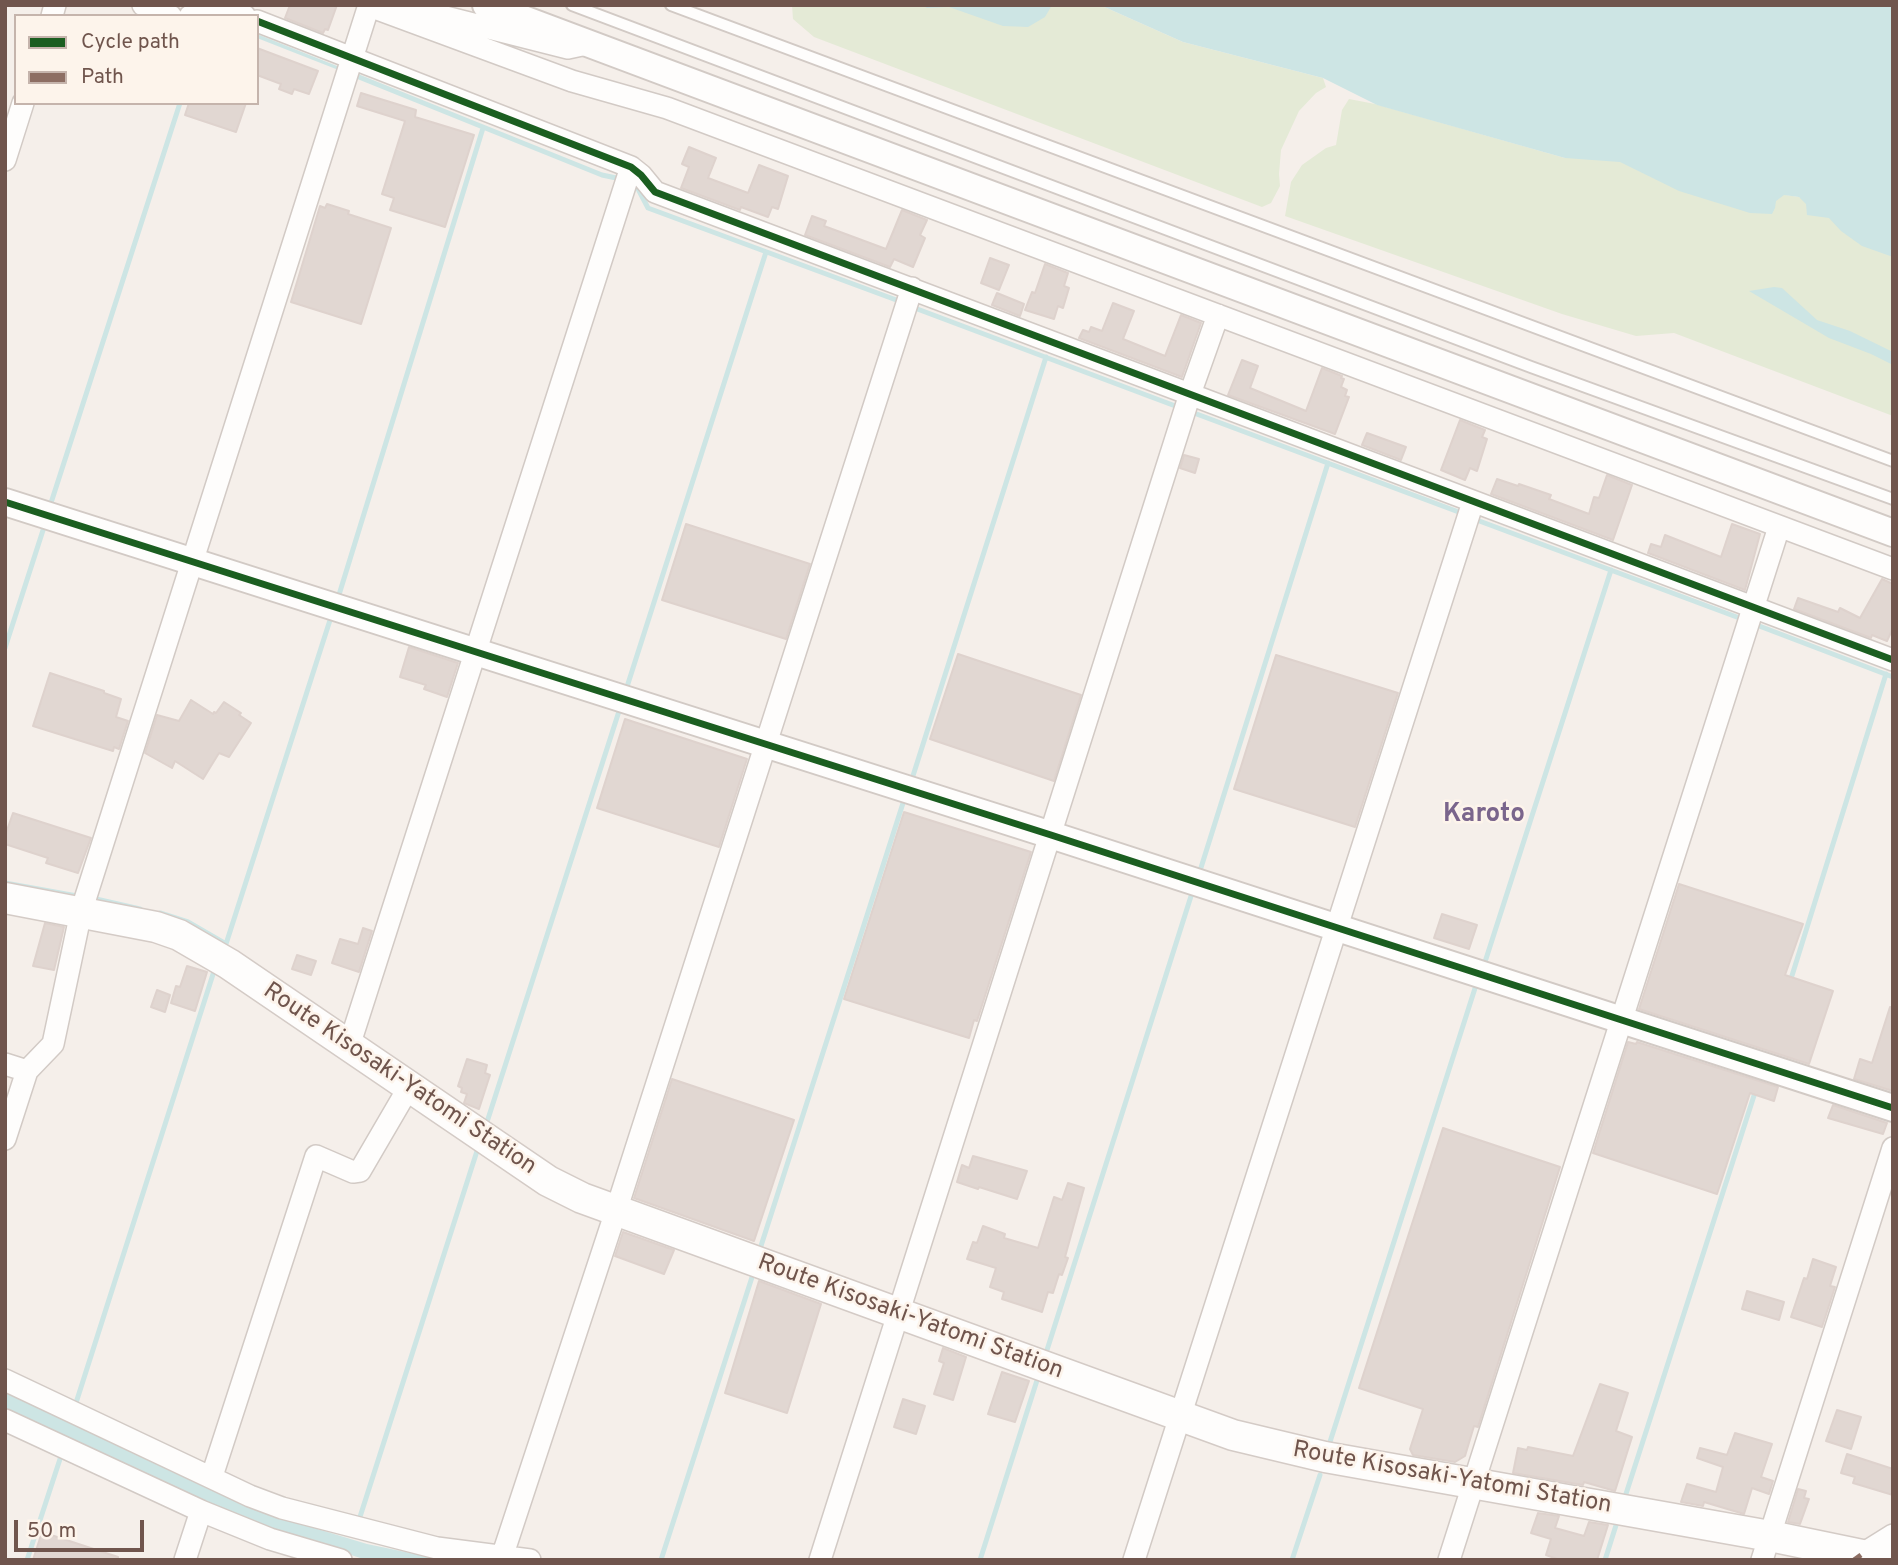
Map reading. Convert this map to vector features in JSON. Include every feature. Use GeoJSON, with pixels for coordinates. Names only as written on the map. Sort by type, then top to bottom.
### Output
{"type":"FeatureCollection","features":[{"type":"Feature","properties":{"kind":"main road","name":"Route Kisosaki-Yatomi Station"},"geometry":{"type":"LineString","coordinates":[[5,898],[156,927],[179,935],[229,964],[548,1181],[582,1198],[1233,1435],[1279,1448],[1473,1483],[1766,1548],[1874,1557]]}},
{"type":"Feature","properties":{"kind":"street"},"geometry":{"type":"LineString","coordinates":[[143,5],[166,14]]}},
{"type":"Feature","properties":{"kind":"street"},"geometry":{"type":"LineString","coordinates":[[194,14],[212,5]]}},
{"type":"Feature","properties":{"kind":"street"},"geometry":{"type":"LineString","coordinates":[[218,5],[240,14]]}},
{"type":"Feature","properties":{"kind":"street"},"geometry":{"type":"LineString","coordinates":[[401,5],[568,48],[587,44]]}},
{"type":"Feature","properties":{"kind":"street"},"geometry":{"type":"LineString","coordinates":[[486,5],[1893,533]]}},
{"type":"Feature","properties":{"kind":"street"},"geometry":{"type":"LineString","coordinates":[[5,1139],[27,1071],[53,1044],[81,912],[369,6],[572,81],[667,108],[1893,569]]}},
{"type":"Feature","properties":{"kind":"street"},"geometry":{"type":"LineString","coordinates":[[259,21],[349,67],[631,167],[655,192],[1893,660]]}},
{"type":"Feature","properties":{"kind":"street"},"geometry":{"type":"LineString","coordinates":[[5,160],[22,105]]}},
{"type":"Feature","properties":{"kind":"street"},"geometry":{"type":"LineString","coordinates":[[349,1046],[631,167]]}},
{"type":"Feature","properties":{"kind":"street"},"geometry":{"type":"LineString","coordinates":[[503,1558],[617,1211],[912,288]]}},
{"type":"Feature","properties":{"kind":"street"},"geometry":{"type":"LineString","coordinates":[[820,1560],[1190,394],[1218,315]]}},
{"type":"Feature","properties":{"kind":"street"},"geometry":{"type":"LineString","coordinates":[[5,502],[1051,835],[1893,1108]]}},
{"type":"Feature","properties":{"kind":"street"},"geometry":{"type":"LineString","coordinates":[[1134,1560],[1473,502]]}},
{"type":"Feature","properties":{"kind":"street"},"geometry":{"type":"LineString","coordinates":[[1449,1560],[1779,527]]}},
{"type":"Feature","properties":{"kind":"street"},"geometry":{"type":"LineString","coordinates":[[5,1064],[27,1071]]}},
{"type":"Feature","properties":{"kind":"street"},"geometry":{"type":"LineString","coordinates":[[212,1476],[316,1156],[353,1172],[360,1171],[409,1087]]}},
{"type":"Feature","properties":{"kind":"street"},"geometry":{"type":"LineString","coordinates":[[1766,1548],[1893,1149]]}},
{"type":"Feature","properties":{"kind":"street"},"geometry":{"type":"LineString","coordinates":[[5,1380],[250,1496],[282,1508],[437,1548],[530,1560]]}},
{"type":"Feature","properties":{"kind":"street"},"geometry":{"type":"LineString","coordinates":[[5,1420],[201,1511],[270,1539],[341,1560]]}},
{"type":"Feature","properties":{"kind":"street"},"geometry":{"type":"LineString","coordinates":[[186,1560],[201,1511]]}},
{"type":"Feature","properties":{"kind":"street"},"geometry":{"type":"LineString","coordinates":[[1874,1557],[1893,1535]]}},
{"type":"Feature","properties":{"kind":"lane"},"geometry":{"type":"LineString","coordinates":[[572,5],[1531,367],[1893,499]]}},
{"type":"Feature","properties":{"kind":"lane"},"geometry":{"type":"LineString","coordinates":[[671,5],[1893,461]]}},
{"type":"Feature","properties":{"kind":"green space"},"geometry":{"type":"Polygon","coordinates":[[[792,5],[1100,5],[1183,42],[1323,78],[1326,87],[1316,93],[1299,111],[1281,150],[1280,186],[1271,203],[1262,207],[814,37],[793,19],[792,5]]]}},
{"type":"Feature","properties":{"kind":"green space"},"geometry":{"type":"Polygon","coordinates":[[[1349,99],[1565,158],[1604,155],[1739,188],[1799,197],[1893,241],[1893,416],[1674,333],[1636,336],[1562,314],[1285,216],[1291,182],[1302,165],[1326,148],[1336,145],[1342,110],[1349,99]]]}},
{"type":"Feature","properties":{"kind":"water"},"geometry":{"type":"Polygon","coordinates":[[[922,5],[1052,5],[1045,17],[1028,27],[1003,26],[949,7],[927,8],[922,5]]]}},
{"type":"Feature","properties":{"kind":"water"},"geometry":{"type":"Polygon","coordinates":[[[1100,5],[1893,5],[1893,257],[1862,246],[1841,231],[1829,218],[1807,215],[1806,204],[1799,197],[1784,195],[1776,201],[1772,214],[1750,213],[1679,191],[1620,162],[1565,158],[1377,105],[1323,78],[1183,42],[1100,5]]]}},
{"type":"Feature","properties":{"kind":"water"},"geometry":{"type":"Polygon","coordinates":[[[259,35],[342,68],[341,71],[259,39],[259,35]]]}},
{"type":"Feature","properties":{"kind":"water"},"geometry":{"type":"Polygon","coordinates":[[[1782,288],[1817,320],[1850,331],[1893,352],[1893,365],[1829,338],[1749,291],[1782,288]]]}},
{"type":"Feature","properties":{"kind":"water"},"geometry":{"type":"Polygon","coordinates":[[[5,1392],[278,1517],[367,1544],[444,1560],[367,1560],[239,1518],[5,1409],[5,1392]]]}},
{"type":"Feature","properties":{"kind":"building"},"geometry":{"type":"Polygon","coordinates":[[[290,5],[337,5],[328,30],[325,29],[323,33],[285,18],[290,5]]]}},
{"type":"Feature","properties":{"kind":"building"},"geometry":{"type":"Polygon","coordinates":[[[259,49],[318,71],[309,94],[294,89],[292,94],[279,89],[281,84],[259,76],[259,49]]]}},
{"type":"Feature","properties":{"kind":"building"},"geometry":{"type":"Polygon","coordinates":[[[361,93],[416,110],[415,117],[474,135],[445,227],[390,210],[394,198],[382,194],[405,121],[357,106],[361,93]]]}},
{"type":"Feature","properties":{"kind":"building"},"geometry":{"type":"Polygon","coordinates":[[[188,105],[245,105],[236,132],[185,115],[188,105]]]}},
{"type":"Feature","properties":{"kind":"building"},"geometry":{"type":"Polygon","coordinates":[[[689,147],[716,158],[708,178],[748,193],[759,165],[788,176],[778,209],[772,207],[768,217],[741,207],[740,210],[681,188],[689,167],[682,164],[689,147]]]}},
{"type":"Feature","properties":{"kind":"building"},"geometry":{"type":"Polygon","coordinates":[[[327,204],[391,228],[361,324],[291,302],[320,206],[325,208],[327,204]]]}},
{"type":"Feature","properties":{"kind":"building"},"geometry":{"type":"Polygon","coordinates":[[[902,210],[927,220],[920,235],[925,238],[913,267],[894,259],[890,267],[805,235],[812,216],[826,221],[824,226],[886,249],[902,210]]]}},
{"type":"Feature","properties":{"kind":"building"},"geometry":{"type":"Polygon","coordinates":[[[990,258],[1009,265],[999,290],[981,283],[990,258]]]}},
{"type":"Feature","properties":{"kind":"building"},"geometry":{"type":"Polygon","coordinates":[[[1045,264],[1068,273],[1064,286],[1069,288],[1063,308],[1058,306],[1054,319],[1025,310],[1032,292],[1035,293],[1045,264]]]}},
{"type":"Feature","properties":{"kind":"building"},"geometry":{"type":"Polygon","coordinates":[[[997,293],[1024,304],[1020,316],[992,305],[997,293]]]}},
{"type":"Feature","properties":{"kind":"building"},"geometry":{"type":"Polygon","coordinates":[[[1113,303],[1134,311],[1123,339],[1165,356],[1181,315],[1201,323],[1182,377],[1079,338],[1083,330],[1089,332],[1091,327],[1102,331],[1113,303]]]}},
{"type":"Feature","properties":{"kind":"building"},"geometry":{"type":"Polygon","coordinates":[[[1242,360],[1258,366],[1250,388],[1306,411],[1322,368],[1342,376],[1344,379],[1341,387],[1347,390],[1345,396],[1349,397],[1335,434],[1228,395],[1242,360]]]}},
{"type":"Feature","properties":{"kind":"building"},"geometry":{"type":"Polygon","coordinates":[[[1460,420],[1485,430],[1482,437],[1487,439],[1477,471],[1470,468],[1465,480],[1441,470],[1460,420]]]}},
{"type":"Feature","properties":{"kind":"building"},"geometry":{"type":"Polygon","coordinates":[[[1367,433],[1406,447],[1401,460],[1362,445],[1367,433]]]}},
{"type":"Feature","properties":{"kind":"building"},"geometry":{"type":"Polygon","coordinates":[[[1184,455],[1199,459],[1195,473],[1180,468],[1184,455]]]}},
{"type":"Feature","properties":{"kind":"building"},"geometry":{"type":"Polygon","coordinates":[[[1607,475],[1632,485],[1613,540],[1491,494],[1497,479],[1551,495],[1549,499],[1589,514],[1594,497],[1599,498],[1607,475]]]}},
{"type":"Feature","properties":{"kind":"building"},"geometry":{"type":"Polygon","coordinates":[[[686,524],[810,564],[786,639],[662,600],[686,524]]]}},
{"type":"Feature","properties":{"kind":"building"},"geometry":{"type":"Polygon","coordinates":[[[1732,524],[1760,534],[1745,590],[1648,553],[1651,544],[1661,547],[1665,535],[1721,557],[1732,524]]]}},
{"type":"Feature","properties":{"kind":"building"},"geometry":{"type":"Polygon","coordinates":[[[1882,579],[1893,584],[1893,628],[1887,641],[1872,635],[1871,638],[1794,609],[1798,598],[1838,612],[1840,608],[1860,618],[1882,579]]]}},
{"type":"Feature","properties":{"kind":"building"},"geometry":{"type":"Polygon","coordinates":[[[409,647],[458,663],[447,697],[424,689],[426,685],[400,677],[409,647]]]}},
{"type":"Feature","properties":{"kind":"building"},"geometry":{"type":"Polygon","coordinates":[[[958,654],[1081,695],[1054,781],[930,739],[958,654]]]}},
{"type":"Feature","properties":{"kind":"building"},"geometry":{"type":"Polygon","coordinates":[[[1276,655],[1398,693],[1355,827],[1234,789],[1276,655]]]}},
{"type":"Feature","properties":{"kind":"building"},"geometry":{"type":"Polygon","coordinates":[[[50,673],[121,699],[116,717],[128,721],[119,749],[114,747],[113,751],[33,726],[50,673]]]}},
{"type":"Feature","properties":{"kind":"building"},"geometry":{"type":"Polygon","coordinates":[[[191,700],[213,714],[224,702],[251,723],[229,757],[219,753],[203,779],[175,761],[172,768],[145,753],[157,715],[179,721],[191,700]]]}},
{"type":"Feature","properties":{"kind":"building"},"geometry":{"type":"Polygon","coordinates":[[[625,719],[747,759],[719,847],[597,808],[625,719]]]}},
{"type":"Feature","properties":{"kind":"building"},"geometry":{"type":"Polygon","coordinates":[[[904,812],[1031,852],[977,1021],[974,1020],[969,1038],[844,999],[904,812]]]}},
{"type":"Feature","properties":{"kind":"building"},"geometry":{"type":"Polygon","coordinates":[[[13,813],[91,838],[78,873],[46,863],[48,858],[5,844],[13,813]]]}},
{"type":"Feature","properties":{"kind":"building"},"geometry":{"type":"Polygon","coordinates":[[[1679,884],[1803,924],[1785,975],[1833,991],[1809,1064],[1639,1009],[1679,884]]]}},
{"type":"Feature","properties":{"kind":"building"},"geometry":{"type":"Polygon","coordinates":[[[1442,914],[1477,925],[1469,949],[1434,938],[1442,914]]]}},
{"type":"Feature","properties":{"kind":"building"},"geometry":{"type":"Polygon","coordinates":[[[45,923],[64,927],[54,970],[33,966],[45,923]]]}},
{"type":"Feature","properties":{"kind":"building"},"geometry":{"type":"Polygon","coordinates":[[[363,928],[372,931],[359,972],[332,963],[340,939],[358,944],[363,928]]]}},
{"type":"Feature","properties":{"kind":"building"},"geometry":{"type":"Polygon","coordinates":[[[297,955],[316,961],[311,975],[292,969],[297,955]]]}},
{"type":"Feature","properties":{"kind":"building"},"geometry":{"type":"Polygon","coordinates":[[[187,966],[207,972],[195,1011],[171,1003],[176,986],[180,987],[187,966]]]}},
{"type":"Feature","properties":{"kind":"building"},"geometry":{"type":"Polygon","coordinates":[[[157,990],[170,995],[165,1012],[151,1007],[157,990]]]}},
{"type":"Feature","properties":{"kind":"building"},"geometry":{"type":"Polygon","coordinates":[[[1890,1007],[1893,1008],[1893,1091],[1854,1079],[1860,1059],[1872,1063],[1890,1007]]]}},
{"type":"Feature","properties":{"kind":"building"},"geometry":{"type":"Polygon","coordinates":[[[1628,1042],[1637,1042],[1778,1087],[1774,1101],[1750,1093],[1717,1194],[1593,1153],[1628,1042]]]}},
{"type":"Feature","properties":{"kind":"building"},"geometry":{"type":"Polygon","coordinates":[[[467,1059],[487,1065],[485,1073],[490,1075],[479,1109],[464,1103],[467,1094],[461,1092],[462,1088],[458,1086],[467,1059]]]}},
{"type":"Feature","properties":{"kind":"building"},"geometry":{"type":"Polygon","coordinates":[[[672,1079],[794,1120],[754,1241],[634,1198],[672,1079]]]}},
{"type":"Feature","properties":{"kind":"building"},"geometry":{"type":"Polygon","coordinates":[[[1833,1105],[1887,1123],[1883,1134],[1828,1118],[1833,1105]]]}},
{"type":"Feature","properties":{"kind":"building"},"geometry":{"type":"Polygon","coordinates":[[[1443,1128],[1560,1167],[1478,1427],[1474,1426],[1465,1456],[1455,1462],[1413,1455],[1410,1449],[1423,1409],[1359,1388],[1443,1128]]]}},
{"type":"Feature","properties":{"kind":"building"},"geometry":{"type":"Polygon","coordinates":[[[973,1156],[1027,1171],[1017,1199],[957,1182],[962,1165],[969,1168],[973,1156]]]}},
{"type":"Feature","properties":{"kind":"building"},"geometry":{"type":"Polygon","coordinates":[[[1068,1183],[1084,1188],[1065,1257],[1068,1258],[1053,1293],[1048,1292],[1042,1312],[1002,1299],[1004,1292],[990,1287],[996,1268],[967,1259],[973,1242],[977,1243],[983,1226],[1005,1234],[1004,1238],[1038,1248],[1054,1197],[1062,1200],[1068,1183]]]}},
{"type":"Feature","properties":{"kind":"building"},"geometry":{"type":"Polygon","coordinates":[[[623,1232],[674,1250],[664,1274],[615,1256],[623,1232]]]}},
{"type":"Feature","properties":{"kind":"building"},"geometry":{"type":"Polygon","coordinates":[[[1813,1259],[1836,1267],[1830,1286],[1835,1287],[1822,1327],[1791,1317],[1813,1259]]]}},
{"type":"Feature","properties":{"kind":"building"},"geometry":{"type":"Polygon","coordinates":[[[759,1281],[821,1304],[787,1413],[725,1393],[759,1281]]]}},
{"type":"Feature","properties":{"kind":"building"},"geometry":{"type":"Polygon","coordinates":[[[1747,1291],[1784,1302],[1779,1320],[1742,1309],[1747,1291]]]}},
{"type":"Feature","properties":{"kind":"building"},"geometry":{"type":"Polygon","coordinates":[[[943,1348],[966,1357],[953,1400],[934,1394],[944,1363],[939,1361],[943,1348]]]}},
{"type":"Feature","properties":{"kind":"building"},"geometry":{"type":"Polygon","coordinates":[[[1002,1372],[1029,1381],[1015,1422],[988,1414],[1002,1372]]]}},
{"type":"Feature","properties":{"kind":"building"},"geometry":{"type":"Polygon","coordinates":[[[1600,1384],[1628,1393],[1616,1431],[1632,1437],[1615,1491],[1584,1482],[1583,1485],[1513,1473],[1518,1448],[1527,1450],[1528,1447],[1573,1456],[1600,1384]]]}},
{"type":"Feature","properties":{"kind":"building"},"geometry":{"type":"Polygon","coordinates":[[[903,1399],[925,1406],[916,1434],[894,1427],[903,1399]]]}},
{"type":"Feature","properties":{"kind":"building"},"geometry":{"type":"Polygon","coordinates":[[[1837,1410],[1861,1417],[1851,1449],[1826,1441],[1837,1410]]]}},
{"type":"Feature","properties":{"kind":"building"},"geometry":{"type":"Polygon","coordinates":[[[1735,1433],[1772,1444],[1761,1477],[1773,1481],[1769,1494],[1752,1488],[1744,1514],[1704,1502],[1703,1506],[1681,1502],[1687,1484],[1716,1492],[1723,1467],[1697,1458],[1700,1448],[1727,1455],[1735,1433]]]}},
{"type":"Feature","properties":{"kind":"building"},"geometry":{"type":"Polygon","coordinates":[[[1847,1454],[1893,1469],[1893,1495],[1853,1483],[1855,1477],[1841,1473],[1847,1454]]]}},
{"type":"Feature","properties":{"kind":"building"},"geometry":{"type":"Polygon","coordinates":[[[1798,1489],[1806,1491],[1804,1498],[1809,1499],[1800,1524],[1788,1522],[1798,1489]]]}},
{"type":"Feature","properties":{"kind":"building"},"geometry":{"type":"Polygon","coordinates":[[[1538,1513],[1559,1516],[1555,1528],[1584,1536],[1589,1522],[1608,1525],[1597,1560],[1560,1560],[1546,1555],[1551,1539],[1531,1533],[1538,1513]]]}},
{"type":"Feature","properties":{"kind":"building"},"geometry":{"type":"Polygon","coordinates":[[[42,1532],[118,1557],[118,1560],[33,1560],[42,1532]]]}},
{"type":"Feature","properties":{"kind":"waterway"},"geometry":{"type":"LineString","coordinates":[[354,75],[602,175],[621,179]]}},
{"type":"Feature","properties":{"kind":"waterway"},"geometry":{"type":"LineString","coordinates":[[50,506],[179,105]]}},
{"type":"Feature","properties":{"kind":"waterway"},"geometry":{"type":"LineString","coordinates":[[338,598],[483,128]]}},
{"type":"Feature","properties":{"kind":"waterway"},"geometry":{"type":"LineString","coordinates":[[636,185],[648,208],[899,301]]}},
{"type":"Feature","properties":{"kind":"waterway"},"geometry":{"type":"LineString","coordinates":[[625,693],[766,252]]}},
{"type":"Feature","properties":{"kind":"waterway"},"geometry":{"type":"LineString","coordinates":[[912,307],[1178,407]]}},
{"type":"Feature","properties":{"kind":"waterway"},"geometry":{"type":"LineString","coordinates":[[911,782],[1046,357]]}},
{"type":"Feature","properties":{"kind":"waterway"},"geometry":{"type":"LineString","coordinates":[[1194,413],[1464,514]]}},
{"type":"Feature","properties":{"kind":"waterway"},"geometry":{"type":"LineString","coordinates":[[1199,874],[1328,463]]}},
{"type":"Feature","properties":{"kind":"waterway"},"geometry":{"type":"LineString","coordinates":[[1474,519],[1742,619]]}},
{"type":"Feature","properties":{"kind":"waterway"},"geometry":{"type":"LineString","coordinates":[[5,648],[45,524]]}},
{"type":"Feature","properties":{"kind":"waterway"},"geometry":{"type":"LineString","coordinates":[[1485,962],[1611,570]]}},
{"type":"Feature","properties":{"kind":"waterway"},"geometry":{"type":"LineString","coordinates":[[160,913],[188,922],[226,944],[331,617]]}},
{"type":"Feature","properties":{"kind":"waterway"},"geometry":{"type":"LineString","coordinates":[[1754,624],[1893,677]]}},
{"type":"Feature","properties":{"kind":"waterway"},"geometry":{"type":"LineString","coordinates":[[1790,982],[1886,674]]}},
{"type":"Feature","properties":{"kind":"waterway"},"geometry":{"type":"LineString","coordinates":[[487,1122],[621,705]]}},
{"type":"Feature","properties":{"kind":"waterway"},"geometry":{"type":"LineString","coordinates":[[760,1249],[904,800]]}},
{"type":"Feature","properties":{"kind":"waterway"},"geometry":{"type":"LineString","coordinates":[[5,883],[77,896]]}},
{"type":"Feature","properties":{"kind":"waterway"},"geometry":{"type":"LineString","coordinates":[[1047,1350],[1192,893]]}},
{"type":"Feature","properties":{"kind":"waterway"},"geometry":{"type":"LineString","coordinates":[[96,899],[140,909]]}},
{"type":"Feature","properties":{"kind":"waterway"},"geometry":{"type":"LineString","coordinates":[[75,1406],[215,968]]}},
{"type":"Feature","properties":{"kind":"waterway"},"geometry":{"type":"LineString","coordinates":[[1329,1445],[1477,982]]}},
{"type":"Feature","properties":{"kind":"waterway"},"geometry":{"type":"LineString","coordinates":[[1625,1497],[1760,1077]]}},
{"type":"Feature","properties":{"kind":"waterway"},"geometry":{"type":"LineString","coordinates":[[359,1520],[477,1151]]}},
{"type":"Feature","properties":{"kind":"waterway"},"geometry":{"type":"LineString","coordinates":[[661,1560],[754,1271]]}},
{"type":"Feature","properties":{"kind":"waterway"},"geometry":{"type":"LineString","coordinates":[[980,1560],[1039,1374]]}},
{"type":"Feature","properties":{"kind":"waterway"},"geometry":{"type":"LineString","coordinates":[[27,1560],[61,1456]]}},
{"type":"Feature","properties":{"kind":"waterway"},"geometry":{"type":"LineString","coordinates":[[1292,1560],[1320,1475]]}},
{"type":"Feature","properties":{"kind":"waterway"},"geometry":{"type":"LineString","coordinates":[[1605,1560],[1618,1519]]}},
{"type":"Feature","properties":{"kind":"marked path"},"geometry":{"type":"LineString","coordinates":[[1854,1560],[1861,1555]]}},
{"type":"Feature","properties":{"kind":"cycle path"},"geometry":{"type":"LineString","coordinates":[[259,22],[631,167],[655,192],[1893,660]]}},
{"type":"Feature","properties":{"kind":"cycle path"},"geometry":{"type":"LineString","coordinates":[[5,502],[1051,835],[1893,1108]]}},
{"type":"Feature","properties":{"kind":"district","name":"Karoto"},"geometry":{"type":"Point","coordinates":[1484,816]}}]}
